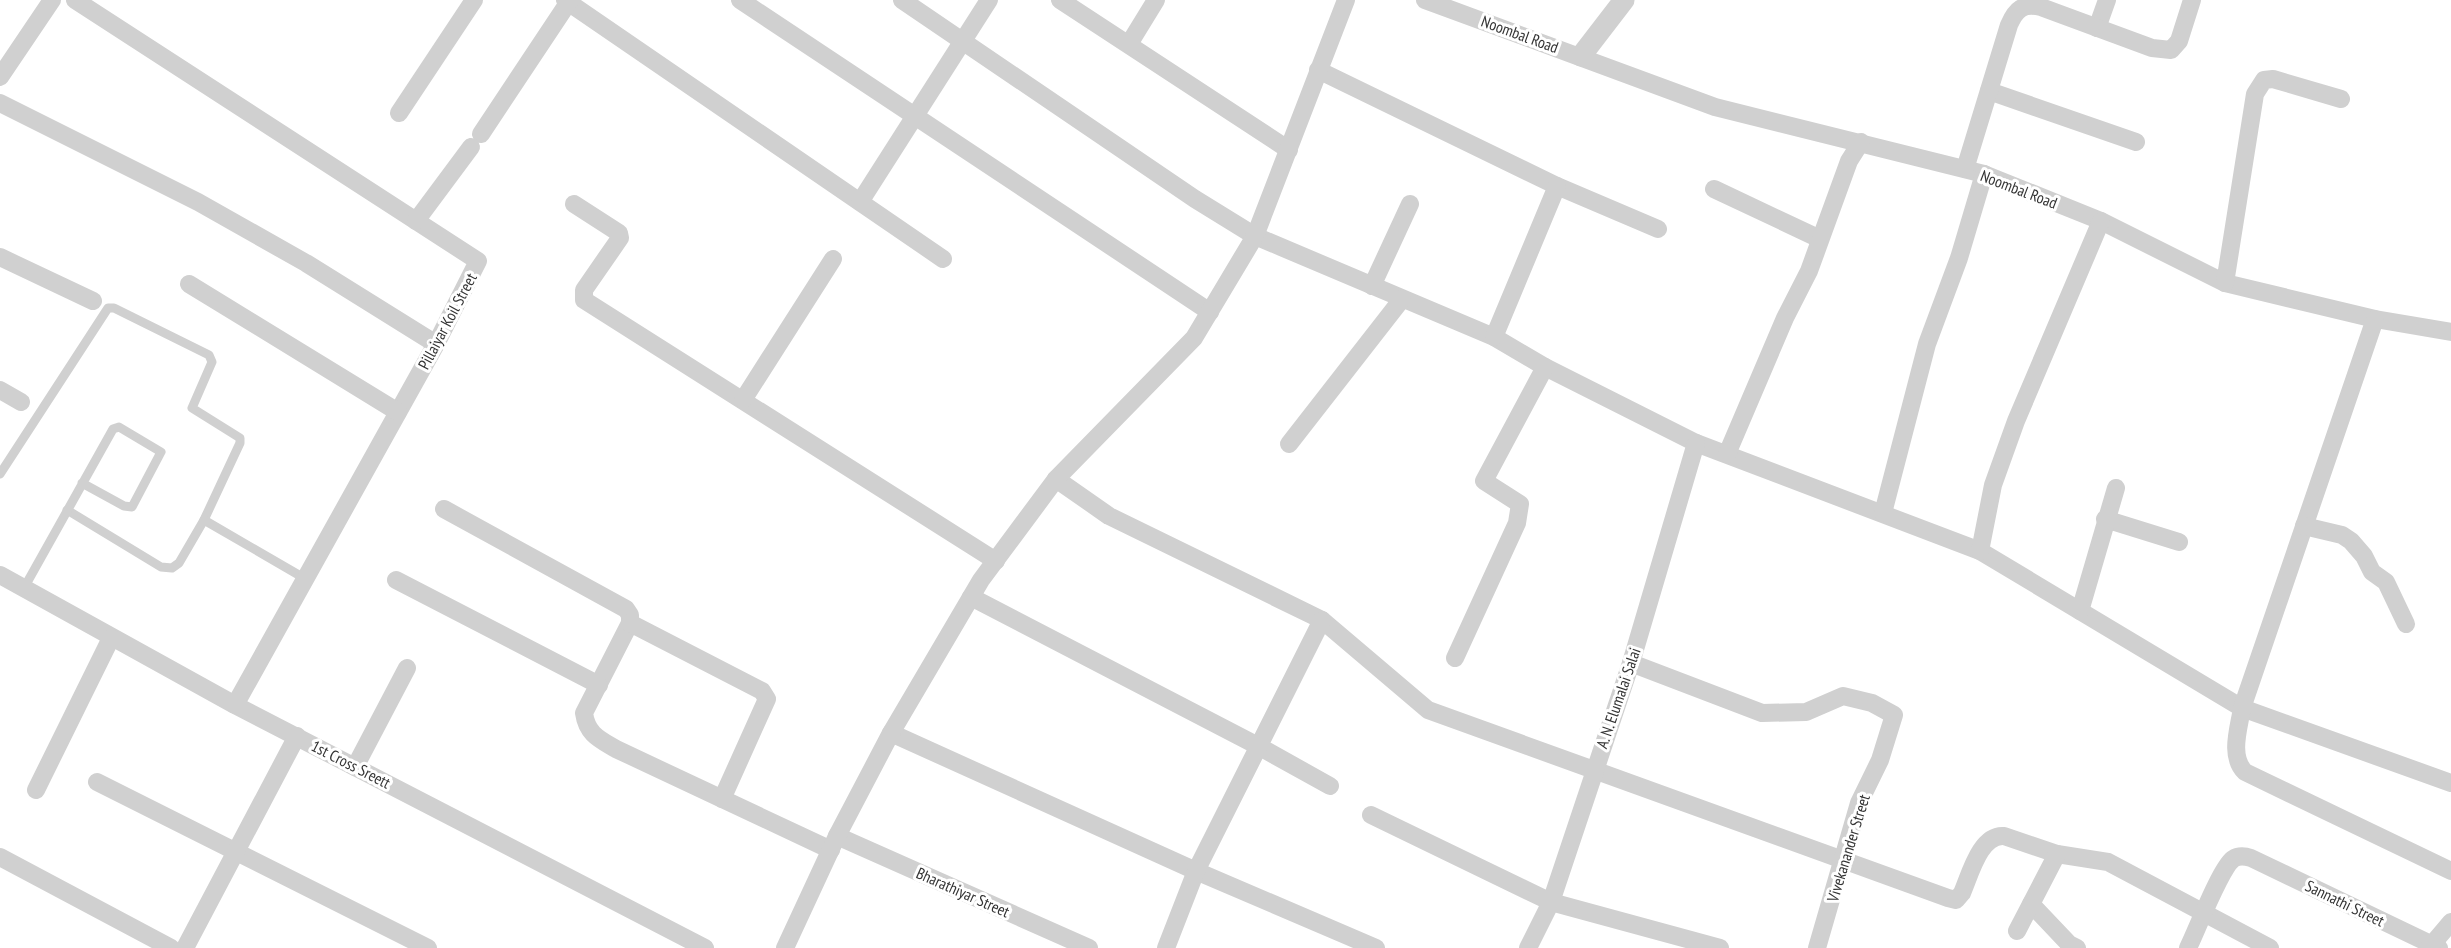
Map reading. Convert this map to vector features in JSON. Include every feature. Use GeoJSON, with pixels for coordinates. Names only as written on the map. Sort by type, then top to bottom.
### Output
{"type":"FeatureCollection","features":[{"type":"Feature","properties":{"kind":"street"},"geometry":{"type":"LineString","coordinates":[[0,77],[52,0]]}},
{"type":"Feature","properties":{"kind":"street","name":"Pillaiyar Koil Street"},"geometry":{"type":"LineString","coordinates":[[75,0],[478,261],[436,344],[235,705]]}},
{"type":"Feature","properties":{"kind":"street"},"geometry":{"type":"LineString","coordinates":[[399,113],[474,0]]}},
{"type":"Feature","properties":{"kind":"street"},"geometry":{"type":"LineString","coordinates":[[740,0],[1210,312]]}},
{"type":"Feature","properties":{"kind":"street"},"geometry":{"type":"LineString","coordinates":[[902,0],[1195,199],[1255,236],[1494,337],[1545,367],[1696,443],[1980,550],[2242,708],[2451,783]]}},
{"type":"Feature","properties":{"kind":"street"},"geometry":{"type":"LineString","coordinates":[[860,202],[989,0]]}},
{"type":"Feature","properties":{"kind":"street"},"geometry":{"type":"LineString","coordinates":[[1060,0],[1289,150]]}},
{"type":"Feature","properties":{"kind":"street"},"geometry":{"type":"LineString","coordinates":[[1129,44],[1156,0]]}},
{"type":"Feature","properties":{"kind":"street"},"geometry":{"type":"LineString","coordinates":[[785,948],[834,843],[891,733],[971,597],[1056,479],[1194,338],[1255,236],[1346,0]]}},
{"type":"Feature","properties":{"kind":"street","name":"Noombal Road"},"geometry":{"type":"LineString","coordinates":[[1425,0],[1471,7],[1581,56],[1715,107],[1984,174],[2101,221],[2225,283],[2375,320],[2451,332]]}},
{"type":"Feature","properties":{"kind":"street","name":"Noombal Road"},"geometry":{"type":"LineString","coordinates":[[1581,56],[1624,0]]}},
{"type":"Feature","properties":{"kind":"street"},"geometry":{"type":"LineString","coordinates":[[2097,28],[2106,0]]}},
{"type":"Feature","properties":{"kind":"street"},"geometry":{"type":"LineString","coordinates":[[1965,169],[2009,25],[2019,8],[2029,4],[2041,7],[2152,48],[2171,50],[2179,41],[2192,0]]}},
{"type":"Feature","properties":{"kind":"street"},"geometry":{"type":"LineString","coordinates":[[416,221],[476,140],[568,1],[943,259]]}},
{"type":"Feature","properties":{"kind":"street"},"geometry":{"type":"LineString","coordinates":[[1318,70],[1557,186],[1658,229]]}},
{"type":"Feature","properties":{"kind":"street"},"geometry":{"type":"LineString","coordinates":[[2225,283],[2255,94],[2260,86],[2264,80],[2273,79],[2341,99]]}},
{"type":"Feature","properties":{"kind":"street"},"geometry":{"type":"LineString","coordinates":[[1989,92],[2136,142]]}},
{"type":"Feature","properties":{"kind":"street"},"geometry":{"type":"LineString","coordinates":[[0,103],[198,202],[306,263],[436,344]]}},
{"type":"Feature","properties":{"kind":"street"},"geometry":{"type":"LineString","coordinates":[[1727,454],[1820,239],[1850,161],[1861,142]]}},
{"type":"Feature","properties":{"kind":"street"},"geometry":{"type":"LineString","coordinates":[[1883,513],[1927,344],[1959,258],[1984,174]]}},
{"type":"Feature","properties":{"kind":"street"},"geometry":{"type":"LineString","coordinates":[[1494,337],[1557,186]]}},
{"type":"Feature","properties":{"kind":"street"},"geometry":{"type":"LineString","coordinates":[[1714,189],[1820,239]]}},
{"type":"Feature","properties":{"kind":"street"},"geometry":{"type":"LineString","coordinates":[[574,204],[619,233],[620,238],[584,290],[584,300],[996,561]]}},
{"type":"Feature","properties":{"kind":"street"},"geometry":{"type":"LineString","coordinates":[[1372,286],[1410,204]]}},
{"type":"Feature","properties":{"kind":"street"},"geometry":{"type":"LineString","coordinates":[[1980,550],[1993,485],[2016,421],[2101,221]]}},
{"type":"Feature","properties":{"kind":"street"},"geometry":{"type":"LineString","coordinates":[[0,257],[93,302]]}},
{"type":"Feature","properties":{"kind":"street"},"geometry":{"type":"LineString","coordinates":[[743,400],[833,259]]}},
{"type":"Feature","properties":{"kind":"street"},"geometry":{"type":"LineString","coordinates":[[189,284],[398,412]]}},
{"type":"Feature","properties":{"kind":"street"},"geometry":{"type":"LineString","coordinates":[[1289,444],[1402,298]]}},
{"type":"Feature","properties":{"kind":"street"},"geometry":{"type":"LineString","coordinates":[[2375,320],[2242,708],[2237,765],[2245,772],[2451,871]]}},
{"type":"Feature","properties":{"kind":"street"},"geometry":{"type":"LineString","coordinates":[[1455,658],[1517,523],[1520,504],[1484,481],[1545,367]]}},
{"type":"Feature","properties":{"kind":"street"},"geometry":{"type":"LineString","coordinates":[[0,390],[21,402]]}},
{"type":"Feature","properties":{"kind":"street","name":"A. N. Elumalai Salai"},"geometry":{"type":"LineString","coordinates":[[1528,948],[1551,902],[1630,663],[1696,443]]}},
{"type":"Feature","properties":{"kind":"street"},"geometry":{"type":"LineString","coordinates":[[1056,479],[1109,516],[1322,620],[1428,710],[1956,900],[1962,893],[1986,842],[1990,838],[2004,836],[2057,854],[2108,862],[2270,948]]}},
{"type":"Feature","properties":{"kind":"street"},"geometry":{"type":"LineString","coordinates":[[2080,610],[2116,488]]}},
{"type":"Feature","properties":{"kind":"street"},"geometry":{"type":"LineString","coordinates":[[444,509],[626,609],[630,615],[630,623],[762,691],[767,699],[722,799]]}},
{"type":"Feature","properties":{"kind":"street"},"geometry":{"type":"LineString","coordinates":[[2105,519],[2179,542]]}},
{"type":"Feature","properties":{"kind":"street"},"geometry":{"type":"LineString","coordinates":[[2304,526],[2342,535],[2351,541],[2364,556],[2372,572],[2386,582],[2406,624]]}},
{"type":"Feature","properties":{"kind":"street","name":"1st Cross Sreett"},"geometry":{"type":"LineString","coordinates":[[0,575],[235,705],[705,948]]}},
{"type":"Feature","properties":{"kind":"street"},"geometry":{"type":"LineString","coordinates":[[396,580],[598,684]]}},
{"type":"Feature","properties":{"kind":"street"},"geometry":{"type":"LineString","coordinates":[[971,597],[1258,746],[1330,786]]}},
{"type":"Feature","properties":{"kind":"street"},"geometry":{"type":"LineString","coordinates":[[1166,948],[1196,871],[1322,620]]}},
{"type":"Feature","properties":{"kind":"street","name":"Bharathiyar Street"},"geometry":{"type":"LineString","coordinates":[[630,623],[584,713],[586,727],[591,733],[616,749],[722,799],[1089,948]]}},
{"type":"Feature","properties":{"kind":"street"},"geometry":{"type":"LineString","coordinates":[[36,790],[111,638]]}},
{"type":"Feature","properties":{"kind":"street","name":"Vivekanander Street"},"geometry":{"type":"LineString","coordinates":[[1630,663],[1762,713],[1806,712],[1843,696],[1872,703],[1894,715],[1880,760],[1859,803],[1817,948]]}},
{"type":"Feature","properties":{"kind":"street"},"geometry":{"type":"LineString","coordinates":[[355,767],[407,668]]}},
{"type":"Feature","properties":{"kind":"street"},"geometry":{"type":"LineString","coordinates":[[891,733],[1196,871],[1376,948]]}},
{"type":"Feature","properties":{"kind":"street"},"geometry":{"type":"LineString","coordinates":[[185,948],[297,736]]}},
{"type":"Feature","properties":{"kind":"street"},"geometry":{"type":"LineString","coordinates":[[97,782],[428,948]]}},
{"type":"Feature","properties":{"kind":"street"},"geometry":{"type":"LineString","coordinates":[[1371,815],[1551,902],[1720,948]]}},
{"type":"Feature","properties":{"kind":"street"},"geometry":{"type":"LineString","coordinates":[[2017,930],[2057,854]]}},
{"type":"Feature","properties":{"kind":"street","name":"Sannathi Street"},"geometry":{"type":"LineString","coordinates":[[2206,912],[2223,873],[2232,859],[2241,856],[2251,858],[2433,947]]}},
{"type":"Feature","properties":{"kind":"street"},"geometry":{"type":"LineString","coordinates":[[0,857],[171,948]]}},
{"type":"Feature","properties":{"kind":"street"},"geometry":{"type":"LineString","coordinates":[[2031,904],[2069,944],[2077,948]]}},
{"type":"Feature","properties":{"kind":"street"},"geometry":{"type":"LineString","coordinates":[[2188,948],[2206,912]]}},
{"type":"Feature","properties":{"kind":"street"},"geometry":{"type":"LineString","coordinates":[[2433,947],[2451,922]]}},
{"type":"Feature","properties":{"kind":"lane"},"geometry":{"type":"LineString","coordinates":[[0,474],[108,308],[114,308],[209,355],[212,362],[192,408],[240,438],[204,520],[178,563],[172,568],[161,567],[67,510]]}},
{"type":"Feature","properties":{"kind":"lane"},"geometry":{"type":"LineString","coordinates":[[24,588],[82,483],[113,429],[119,427],[161,452],[132,507],[124,506],[82,483]]}},
{"type":"Feature","properties":{"kind":"lane"},"geometry":{"type":"LineString","coordinates":[[204,520],[304,578]]}}]}
